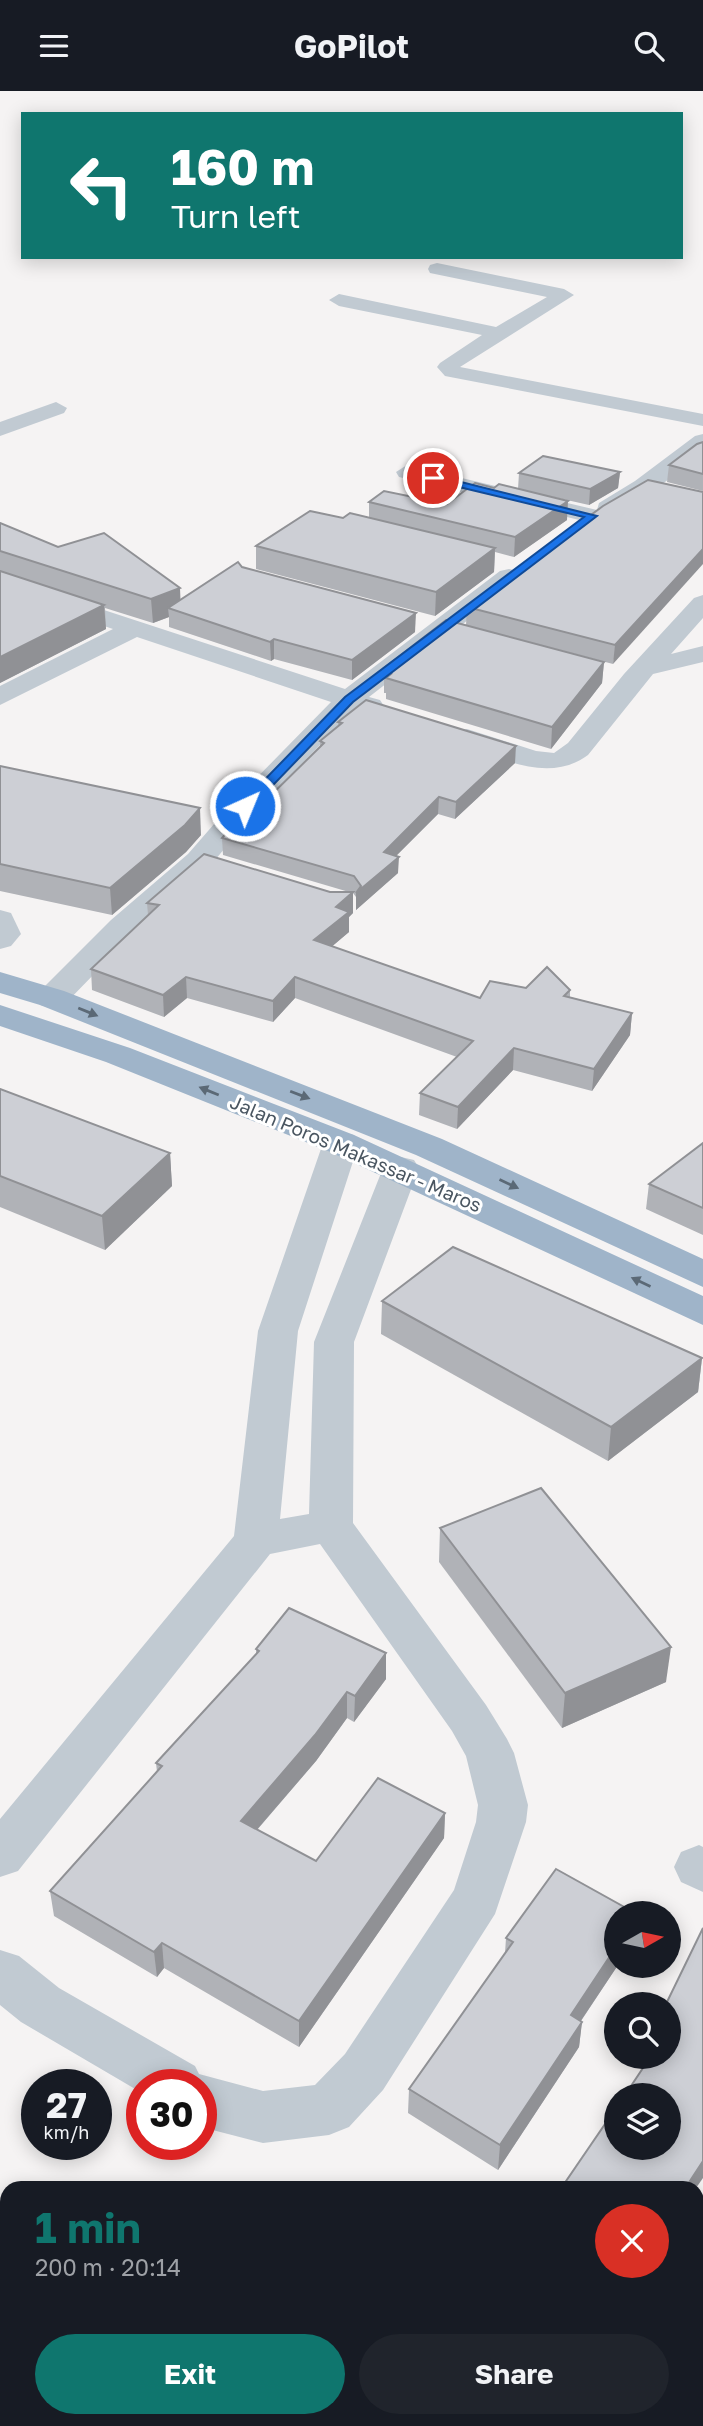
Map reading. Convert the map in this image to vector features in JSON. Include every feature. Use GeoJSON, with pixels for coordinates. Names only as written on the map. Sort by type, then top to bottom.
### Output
{"type":"FeatureCollection","features":[{"type":"Feature","properties":{"kind":"highway","name":"Jalan Poros Makassar - Maros"},"geometry":{"type":"LineString","coordinates":[[0,982],[52,998],[429,1147],[703,1275]]}},
{"type":"Feature","properties":{"kind":"highway","name":"Jalan Poros Makassar - Maros"},"geometry":{"type":"LineString","coordinates":[[0,1015],[118,1055],[401,1168],[703,1311]]}},
{"type":"Feature","properties":{"kind":"street"},"geometry":{"type":"LineString","coordinates":[[437,269],[558,291],[564,295],[496,335],[447,367],[447,370],[703,420]]}},
{"type":"Feature","properties":{"kind":"street"},"geometry":{"type":"LineString","coordinates":[[339,300],[489,331],[496,335]]}},
{"type":"Feature","properties":{"kind":"street"},"geometry":{"type":"LineString","coordinates":[[0,429],[56,408]]}},
{"type":"Feature","properties":{"kind":"street"},"geometry":{"type":"LineString","coordinates":[[561,539],[592,516],[655,489],[703,441]]}},
{"type":"Feature","properties":{"kind":"street"},"geometry":{"type":"LineString","coordinates":[[407,472],[592,516]]}},
{"type":"Feature","properties":{"kind":"street"},"geometry":{"type":"LineString","coordinates":[[52,998],[122,927],[212,864],[245,806],[349,699],[454,631],[514,564]]}},
{"type":"Feature","properties":{"kind":"street"},"geometry":{"type":"LineString","coordinates":[[4,587],[136,627],[401,716]]}},
{"type":"Feature","properties":{"kind":"street"},"geometry":{"type":"LineString","coordinates":[[439,728],[543,761],[558,761],[578,749],[628,674],[703,603]]}},
{"type":"Feature","properties":{"kind":"street"},"geometry":{"type":"LineString","coordinates":[[414,620],[454,631]]}},
{"type":"Feature","properties":{"kind":"street"},"geometry":{"type":"LineString","coordinates":[[0,697],[136,627]]}},
{"type":"Feature","properties":{"kind":"street"},"geometry":{"type":"LineString","coordinates":[[628,674],[703,654]]}},
{"type":"Feature","properties":{"kind":"street"},"geometry":{"type":"LineString","coordinates":[[0,920],[5,934],[0,939]]}},
{"type":"Feature","properties":{"kind":"street"},"geometry":{"type":"LineString","coordinates":[[0,1856],[256,1540],[278,1331],[341,1143]]}},
{"type":"Feature","properties":{"kind":"street"},"geometry":{"type":"LineString","coordinates":[[217,2106],[263,2117],[329,2109],[364,2072],[477,1898],[501,1822],[503,1805],[490,1753],[470,1718],[331,1526],[334,1342],[401,1168]]}},
{"type":"Feature","properties":{"kind":"street"},"geometry":{"type":"LineString","coordinates":[[278,1331],[334,1342]]}},
{"type":"Feature","properties":{"kind":"street"},"geometry":{"type":"LineString","coordinates":[[256,1540],[331,1526]]}},
{"type":"Feature","properties":{"kind":"street"},"geometry":{"type":"LineString","coordinates":[[0,1973],[40,2005],[150,2069]]}},
{"type":"Feature","properties":{"kind":"building"},"geometry":{"type":"Polygon","coordinates":[[[703,442],[703,474],[669,465],[697,444],[703,442]]]}},
{"type":"Feature","properties":{"kind":"building"},"geometry":{"type":"Polygon","coordinates":[[[543,456],[620,472],[590,489],[519,473],[543,456]]]}},
{"type":"Feature","properties":{"kind":"building"},"geometry":{"type":"Polygon","coordinates":[[[648,480],[703,492],[703,549],[615,645],[467,607],[603,506],[648,480]]]}},
{"type":"Feature","properties":{"kind":"building"},"geometry":{"type":"Polygon","coordinates":[[[475,483],[494,488],[499,484],[568,501],[515,537],[369,502],[384,491],[447,504],[475,483]]]}},
{"type":"Feature","properties":{"kind":"building"},"geometry":{"type":"Polygon","coordinates":[[[310,511],[343,518],[350,513],[495,548],[436,592],[256,546],[310,511]]]}},
{"type":"Feature","properties":{"kind":"building"},"geometry":{"type":"Polygon","coordinates":[[[0,523],[58,547],[104,533],[180,588],[151,599],[0,551],[0,523]]]}},
{"type":"Feature","properties":{"kind":"building"},"geometry":{"type":"Polygon","coordinates":[[[238,562],[242,567],[416,613],[352,660],[274,639],[270,642],[168,608],[238,562]]]}},
{"type":"Feature","properties":{"kind":"building"},"geometry":{"type":"Polygon","coordinates":[[[0,571],[104,605],[0,657],[0,571]]]}},
{"type":"Feature","properties":{"kind":"building"},"geometry":{"type":"Polygon","coordinates":[[[446,620],[604,662],[552,727],[386,678],[391,674],[384,672],[388,669],[384,668],[446,620]]]}},
{"type":"Feature","properties":{"kind":"building"},"geometry":{"type":"Polygon","coordinates":[[[366,700],[516,746],[456,802],[439,797],[384,852],[399,857],[356,893],[361,886],[354,876],[222,838],[233,825],[239,826],[324,743],[320,741],[342,723],[338,722],[366,700]]]}},
{"type":"Feature","properties":{"kind":"building"},"geometry":{"type":"Polygon","coordinates":[[[0,766],[200,808],[185,825],[110,888],[0,864],[0,766]]]}},
{"type":"Feature","properties":{"kind":"building"},"geometry":{"type":"Polygon","coordinates":[[[204,854],[330,892],[353,892],[336,907],[349,912],[314,940],[480,998],[490,981],[526,988],[547,967],[570,990],[564,996],[632,1013],[594,1069],[514,1048],[458,1107],[420,1093],[473,1041],[295,977],[273,1001],[186,977],[163,995],[91,969],[159,905],[147,903],[204,854]]]}},
{"type":"Feature","properties":{"kind":"building"},"geometry":{"type":"Polygon","coordinates":[[[0,1089],[170,1153],[102,1216],[0,1176],[0,1089]]]}},
{"type":"Feature","properties":{"kind":"building"},"geometry":{"type":"Polygon","coordinates":[[[703,1143],[703,1208],[649,1184],[703,1143]]]}},
{"type":"Feature","properties":{"kind":"building"},"geometry":{"type":"Polygon","coordinates":[[[453,1247],[702,1358],[611,1427],[382,1301],[453,1247]]]}},
{"type":"Feature","properties":{"kind":"building"},"geometry":{"type":"Polygon","coordinates":[[[541,1488],[671,1647],[565,1693],[440,1528],[541,1488]]]}},
{"type":"Feature","properties":{"kind":"building"},"geometry":{"type":"Polygon","coordinates":[[[289,1608],[386,1653],[355,1696],[347,1692],[315,1735],[241,1821],[316,1861],[378,1778],[445,1813],[299,2021],[162,1943],[154,1952],[50,1891],[162,1766],[156,1763],[259,1651],[256,1649],[289,1608]]]}},
{"type":"Feature","properties":{"kind":"building"},"geometry":{"type":"Polygon","coordinates":[[[556,1869],[613,1901],[604,1901],[604,1965],[571,2015],[582,2022],[500,2145],[409,2089],[513,1942],[506,1938],[556,1869]]]}},
{"type":"Feature","properties":{"kind":"building"},"geometry":{"type":"Polygon","coordinates":[[[703,1928],[703,2161],[690,2181],[566,2181],[604,2126],[604,2160],[681,2160],[681,2083],[633,2083],[642,2069],[681,2069],[681,1992],[672,1992],[681,1978],[703,1928]]]}},
{"type":"Feature","properties":{"kind":"route"},"geometry":{"type":"LineString","coordinates":[[245,806],[349,699],[499,583],[592,516],[433,478]]}}]}
